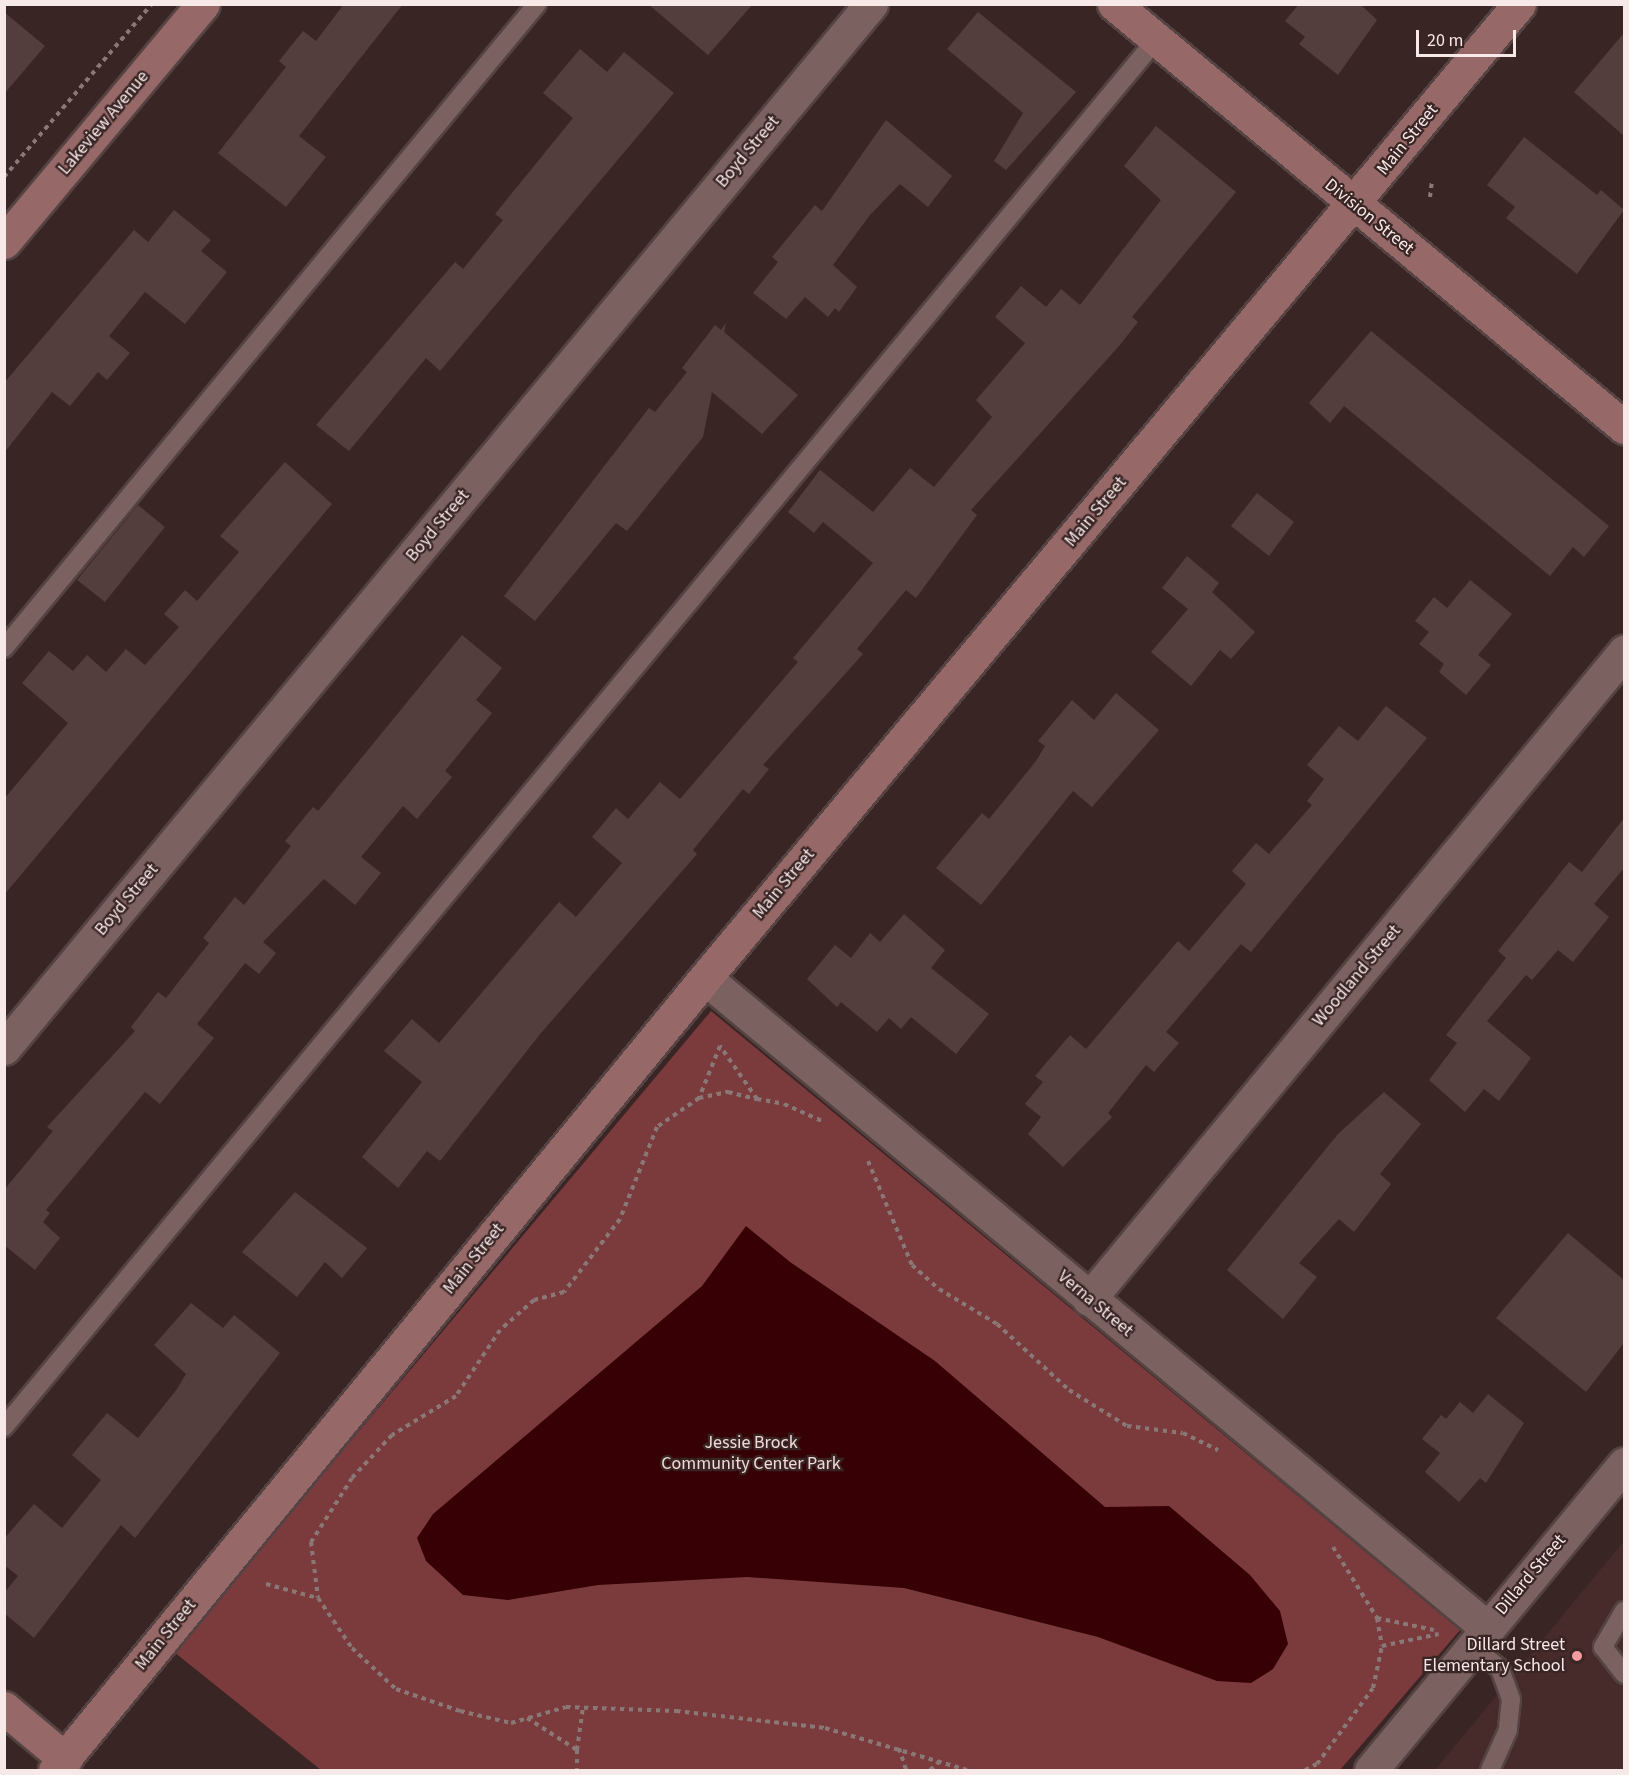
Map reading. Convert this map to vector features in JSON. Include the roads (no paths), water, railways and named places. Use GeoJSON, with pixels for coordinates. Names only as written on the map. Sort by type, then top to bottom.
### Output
{"type":"FeatureCollection","features":[{"type":"Feature","properties":{"kind":"street","name":"Lakeview Avenue"},"geometry":{"type":"LineString","coordinates":[[4,242],[203,4]]}},
{"type":"Feature","properties":{"kind":"street","name":"Boyd Street"},"geometry":{"type":"LineString","coordinates":[[4,1048],[871,4]]}},
{"type":"Feature","properties":{"kind":"street","name":"Division Street"},"geometry":{"type":"LineString","coordinates":[[1114,4],[1354,206],[1624,428]]}},
{"type":"Feature","properties":{"kind":"street","name":"Main Street"},"geometry":{"type":"LineString","coordinates":[[67,1767],[705,978],[1354,206],[1519,4]]}},
{"type":"Feature","properties":{"kind":"street","name":"Woodland Street"},"geometry":{"type":"LineString","coordinates":[[1089,1299],[1624,652]]}},
{"type":"Feature","properties":{"kind":"street","name":"Verna Street"},"geometry":{"type":"LineString","coordinates":[[705,978],[1089,1299],[1479,1637]]}},
{"type":"Feature","properties":{"kind":"street","name":"Dillard Street"},"geometry":{"type":"LineString","coordinates":[[1371,1770],[1624,1464]]}},
{"type":"Feature","properties":{"kind":"street"},"geometry":{"type":"LineString","coordinates":[[4,1708],[67,1767]]}},
{"type":"Feature","properties":{"kind":"lane"},"geometry":{"type":"LineString","coordinates":[[4,648],[537,4]]}},
{"type":"Feature","properties":{"kind":"lane"},"geometry":{"type":"LineString","coordinates":[[4,1427],[1156,40]]}},
{"type":"Feature","properties":{"kind":"lane"},"geometry":{"type":"LineString","coordinates":[[1624,1611],[1603,1647],[1624,1674]]}},
{"type":"Feature","properties":{"kind":"lane"},"geometry":{"type":"LineString","coordinates":[[1479,1637],[1500,1668],[1511,1699],[1508,1731],[1490,1770]]}},
{"type":"Feature","properties":{"kind":"place","name":"Dillard Street Elementary School"},"geometry":{"type":"Point","coordinates":[1577,1656]}},
{"type":"Feature","properties":{"kind":"park label","name":"Jessie Brock Community Center Park"},"geometry":{"type":"Point","coordinates":[751,1454]}}]}
